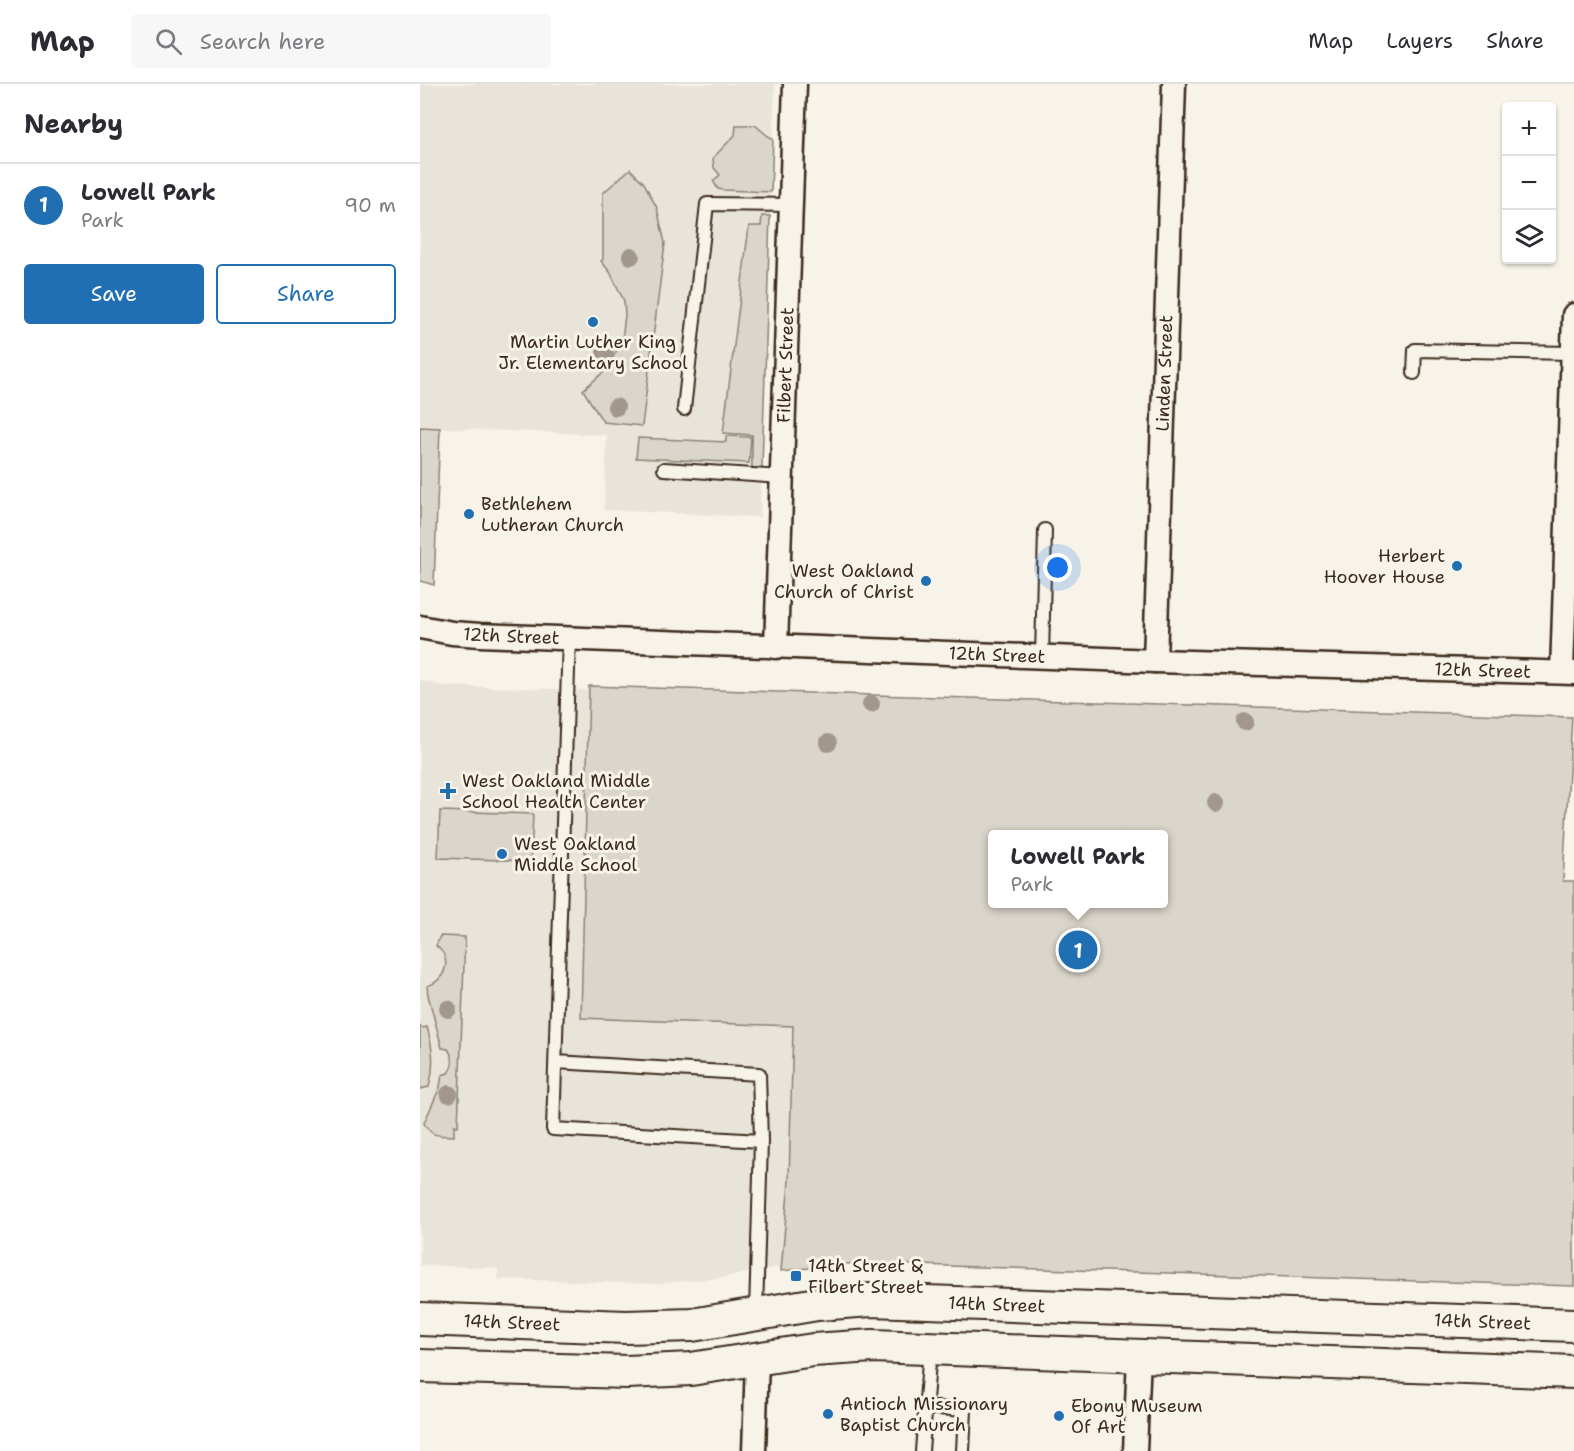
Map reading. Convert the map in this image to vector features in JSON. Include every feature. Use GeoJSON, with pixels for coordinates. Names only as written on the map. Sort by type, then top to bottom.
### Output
{"type":"FeatureCollection","features":[{"type":"Feature","properties":{"kind":"main road","name":"14th Street"},"geometry":{"type":"LineString","coordinates":[[420,1319],[626,1327],[692,1324],[817,1304],[871,1300],[1574,1325]]}},
{"type":"Feature","properties":{"kind":"main road"},"geometry":{"type":"LineString","coordinates":[[420,1366],[627,1372],[691,1369],[813,1350],[873,1346],[1574,1372]]}},
{"type":"Feature","properties":{"kind":"street","name":"Filbert Street"},"geometry":{"type":"LineString","coordinates":[[776,647],[795,84]]}},
{"type":"Feature","properties":{"kind":"street","name":"Linden Street"},"geometry":{"type":"LineString","coordinates":[[1155,661],[1174,84]]}},
{"type":"Feature","properties":{"kind":"street"},"geometry":{"type":"LineString","coordinates":[[1568,672],[1574,315]]}},
{"type":"Feature","properties":{"kind":"street","name":"12th Street"},"geometry":{"type":"LineString","coordinates":[[420,627],[452,633],[569,639],[1155,661],[1568,672]]}},
{"type":"Feature","properties":{"kind":"street"},"geometry":{"type":"LineString","coordinates":[[1135,1451],[1139,1356]]}},
{"type":"Feature","properties":{"kind":"street"},"geometry":{"type":"LineString","coordinates":[[754,1451],[757,1360]]}},
{"type":"Feature","properties":{"kind":"lane"},"geometry":{"type":"LineString","coordinates":[[684,409],[707,204],[791,205]]}},
{"type":"Feature","properties":{"kind":"lane"},"geometry":{"type":"LineString","coordinates":[[1414,373],[1414,350],[1572,352]]}},
{"type":"Feature","properties":{"kind":"lane"},"geometry":{"type":"LineString","coordinates":[[663,469],[782,477]]}},
{"type":"Feature","properties":{"kind":"lane"},"geometry":{"type":"LineString","coordinates":[[1042,657],[1045,530]]}},
{"type":"Feature","properties":{"kind":"lane"},"geometry":{"type":"LineString","coordinates":[[569,639],[554,1129],[761,1141]]}},
{"type":"Feature","properties":{"kind":"lane"},"geometry":{"type":"LineString","coordinates":[[556,1062],[759,1074],[761,1141],[756,1313]]}},
{"type":"Feature","properties":{"kind":"lane"},"geometry":{"type":"LineString","coordinates":[[922,1451],[930,1349]]}},
{"type":"Feature","properties":{"kind":"lane"},"geometry":{"type":"LineString","coordinates":[[924,1407],[965,1410],[963,1451]]}},
{"type":"Feature","properties":{"kind":"shaded area","name":"Martin Luther King Jr. Elementary School"},"geometry":{"type":"Polygon","coordinates":[[[420,84],[775,84],[760,517],[604,510],[607,435],[440,428],[434,585],[420,581],[420,84]]]}},
{"type":"Feature","properties":{"kind":"shaded area"},"geometry":{"type":"Polygon","coordinates":[[[736,125],[755,125],[773,139],[771,192],[723,190],[718,189],[713,181],[720,175],[714,168],[713,158],[735,135],[736,125]]]}},
{"type":"Feature","properties":{"kind":"shaded area"},"geometry":{"type":"Polygon","coordinates":[[[630,169],[644,183],[657,208],[665,243],[642,426],[603,422],[583,390],[607,369],[622,340],[624,301],[610,272],[601,261],[603,259],[603,193],[630,169]]]}},
{"type":"Feature","properties":{"kind":"shaded area"},"geometry":{"type":"Polygon","coordinates":[[[762,216],[770,216],[762,467],[752,469],[752,435],[723,433],[749,226],[761,226],[762,216]]]}},
{"type":"Feature","properties":{"kind":"shaded area"},"geometry":{"type":"Polygon","coordinates":[[[420,427],[440,428],[434,585],[420,581],[420,427]]]}},
{"type":"Feature","properties":{"kind":"shaded area"},"geometry":{"type":"Polygon","coordinates":[[[726,436],[751,437],[749,463],[636,458],[638,438],[726,442],[726,436]]]}},
{"type":"Feature","properties":{"kind":"shaded area","name":"West Oakland Middle School"},"geometry":{"type":"Polygon","coordinates":[[[420,680],[442,686],[589,690],[581,1017],[793,1026],[789,1181],[781,1267],[725,1277],[657,1284],[498,1279],[498,1268],[420,1265],[420,680]]]}},
{"type":"Feature","properties":{"kind":"shaded area"},"geometry":{"type":"Polygon","coordinates":[[[589,686],[1572,717],[1563,881],[1574,881],[1574,1286],[857,1263],[781,1271],[789,1181],[793,1026],[581,1018],[589,686]]]}},
{"type":"Feature","properties":{"kind":"shaded area"},"geometry":{"type":"Polygon","coordinates":[[[440,811],[533,814],[531,861],[438,858],[440,811]]]}},
{"type":"Feature","properties":{"kind":"shaded area"},"geometry":{"type":"Polygon","coordinates":[[[440,936],[465,937],[458,1126],[454,1125],[454,1136],[433,1133],[424,1123],[440,1087],[442,1075],[448,1073],[452,1061],[448,1049],[442,1048],[427,986],[439,979],[445,969],[444,957],[436,946],[440,936]]]}},
{"type":"Feature","properties":{"kind":"shaded area"},"geometry":{"type":"Polygon","coordinates":[[[420,1026],[427,1027],[433,1064],[429,1087],[420,1089],[420,1026]]]}},
{"type":"Feature","properties":{"kind":"place","name":"Martin Luther King Jr. Elementary School"},"geometry":{"type":"Point","coordinates":[593,322]}},
{"type":"Feature","properties":{"kind":"place","name":"Bethlehem Lutheran Church"},"geometry":{"type":"Point","coordinates":[469,514]}},
{"type":"Feature","properties":{"kind":"place","name":"Herbert Hoover House"},"geometry":{"type":"Point","coordinates":[1457,566]}},
{"type":"Feature","properties":{"kind":"place","name":"West Oakland Church of Christ"},"geometry":{"type":"Point","coordinates":[926,581]}},
{"type":"Feature","properties":{"kind":"place","name":"West Oakland Middle School Health Center"},"geometry":{"type":"Point","coordinates":[448,791]}},
{"type":"Feature","properties":{"kind":"place","name":"West Oakland Middle School"},"geometry":{"type":"Point","coordinates":[502,854]}},
{"type":"Feature","properties":{"kind":"place","name":"Lowell Park"},"geometry":{"type":"Point","coordinates":[1078,950]}},
{"type":"Feature","properties":{"kind":"place","name":"14th Street & Filbert Street"},"geometry":{"type":"Point","coordinates":[796,1276]}},
{"type":"Feature","properties":{"kind":"place","name":"Antioch Missionary Baptist Church"},"geometry":{"type":"Point","coordinates":[828,1414]}},
{"type":"Feature","properties":{"kind":"place","name":"Ebony Museum Of Art"},"geometry":{"type":"Point","coordinates":[1059,1416]}}]}
